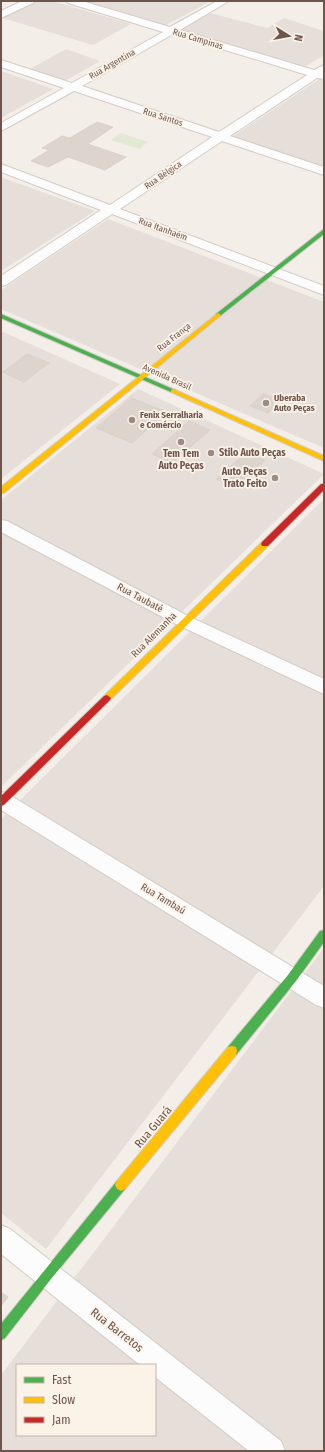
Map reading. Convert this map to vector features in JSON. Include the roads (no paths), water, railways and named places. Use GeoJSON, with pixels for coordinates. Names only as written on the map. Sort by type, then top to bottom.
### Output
{"type":"FeatureCollection","features":[{"type":"Feature","properties":{"kind":"street"},"geometry":{"type":"LineString","coordinates":[[1,15],[30,1]]}},
{"type":"Feature","properties":{"kind":"street","name":"Rua Campinas"},"geometry":{"type":"LineString","coordinates":[[71,1],[321,73]]}},
{"type":"Feature","properties":{"kind":"street","name":"Rua Argentina"},"geometry":{"type":"LineString","coordinates":[[1,128],[170,30],[224,1]]}},
{"type":"Feature","properties":{"kind":"street","name":"Rua Santos"},"geometry":{"type":"LineString","coordinates":[[1,63],[324,171]]}},
{"type":"Feature","properties":{"kind":"street","name":"Rua Bélgica"},"geometry":{"type":"LineString","coordinates":[[1,282],[112,210],[221,136],[321,73]]}},
{"type":"Feature","properties":{"kind":"street","name":"Rua Itanhaém"},"geometry":{"type":"LineString","coordinates":[[1,168],[276,271],[324,291]]}},
{"type":"Feature","properties":{"kind":"street","name":"Rua França"},"geometry":{"type":"LineString","coordinates":[[1,491],[141,376],[276,271],[324,231]]}},
{"type":"Feature","properties":{"kind":"street","name":"Avenida Brasil"},"geometry":{"type":"LineString","coordinates":[[1,316],[141,376],[324,459]]}},
{"type":"Feature","properties":{"kind":"street","name":"Rua Alemanha"},"geometry":{"type":"LineString","coordinates":[[2,801],[184,621],[324,486]]}},
{"type":"Feature","properties":{"kind":"street","name":"Rua Taubaté"},"geometry":{"type":"LineString","coordinates":[[1,524],[184,621],[324,687]]}},
{"type":"Feature","properties":{"kind":"street","name":"Rua Tambaú"},"geometry":{"type":"LineString","coordinates":[[2,801],[324,998]]}},
{"type":"Feature","properties":{"kind":"street","name":"Rua Guará"},"geometry":{"type":"LineString","coordinates":[[1,1334],[47,1275],[292,978],[324,934]]}},
{"type":"Feature","properties":{"kind":"street","name":"Rua Barretos"},"geometry":{"type":"LineString","coordinates":[[1,1238],[272,1451]]}},
{"type":"Feature","properties":{"kind":"place","name":"Uberaba Auto Peças"},"geometry":{"type":"Point","coordinates":[266,403]}},
{"type":"Feature","properties":{"kind":"place","name":"Fenix Serralharia e Comércio"},"geometry":{"type":"Point","coordinates":[132,420]}},
{"type":"Feature","properties":{"kind":"place","name":"Tem Tem Auto Peças"},"geometry":{"type":"Point","coordinates":[181,442]}},
{"type":"Feature","properties":{"kind":"place","name":"Stilo Auto Peças"},"geometry":{"type":"Point","coordinates":[211,453]}},
{"type":"Feature","properties":{"kind":"place","name":"Auto Peças Trato Feito"},"geometry":{"type":"Point","coordinates":[275,478]}}]}
